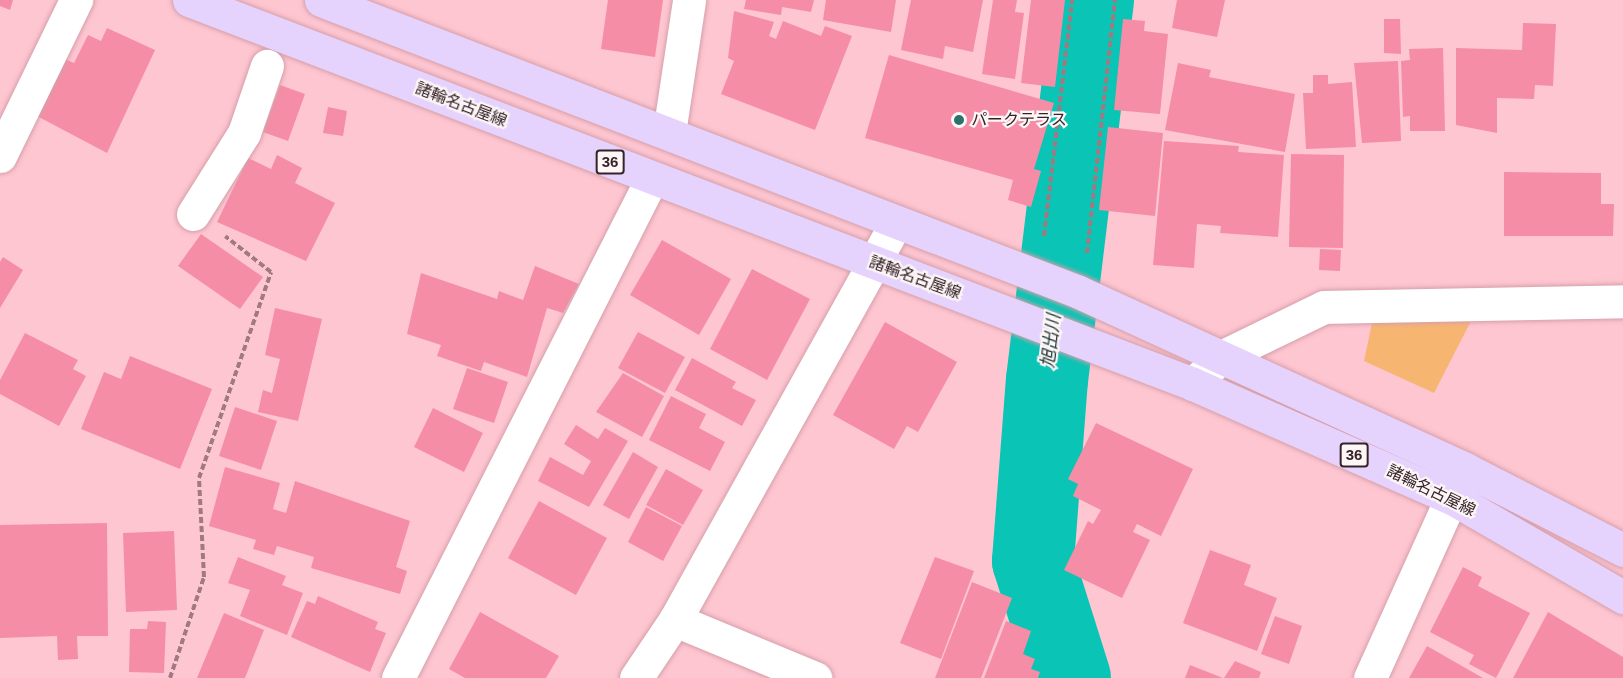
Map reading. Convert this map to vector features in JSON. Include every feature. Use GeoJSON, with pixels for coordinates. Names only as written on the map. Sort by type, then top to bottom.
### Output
{"type":"FeatureCollection","features":[{"type":"Feature","properties":{"kind":"main road","name":"諸輪名古屋線"},"geometry":{"type":"LineString","coordinates":[[189,0],[873,262],[1074,335],[1193,384],[1458,483],[1623,550]]}},
{"type":"Feature","properties":{"kind":"main road","name":"諸輪名古屋線"},"geometry":{"type":"LineString","coordinates":[[321,0],[1079,292],[1221,357],[1458,483],[1623,597]]}},
{"type":"Feature","properties":{"kind":"street"},"geometry":{"type":"LineString","coordinates":[[0,156],[76,0]]}},
{"type":"Feature","properties":{"kind":"street"},"geometry":{"type":"LineString","coordinates":[[669,133],[689,0]]}},
{"type":"Feature","properties":{"kind":"street"},"geometry":{"type":"LineString","coordinates":[[193,214],[244,133],[267,66]]}},
{"type":"Feature","properties":{"kind":"street"},"geometry":{"type":"LineString","coordinates":[[398,678],[652,178]]}},
{"type":"Feature","properties":{"kind":"street"},"geometry":{"type":"LineString","coordinates":[[636,678],[675,620],[896,223]]}},
{"type":"Feature","properties":{"kind":"street"},"geometry":{"type":"LineString","coordinates":[[1193,384],[1221,357],[1324,307],[1623,301]]}},
{"type":"Feature","properties":{"kind":"street"},"geometry":{"type":"LineString","coordinates":[[1370,678],[1458,483]]}},
{"type":"Feature","properties":{"kind":"street"},"geometry":{"type":"LineString","coordinates":[[675,620],[816,678]]}},
{"type":"Feature","properties":{"kind":"path"},"geometry":{"type":"LineString","coordinates":[[1043,240],[1072,0]]}},
{"type":"Feature","properties":{"kind":"path"},"geometry":{"type":"LineString","coordinates":[[1086,255],[1115,0]]}},
{"type":"Feature","properties":{"kind":"path"},"geometry":{"type":"LineString","coordinates":[[170,678],[204,577],[199,478],[271,272],[193,214]]}},
{"type":"Feature","properties":{"kind":"shaded area"},"geometry":{"type":"Polygon","coordinates":[[[1471,321],[1434,393],[1364,361],[1372,323],[1471,321]]]}},
{"type":"Feature","properties":{"kind":"building"},"geometry":{"type":"Polygon","coordinates":[[[0,0],[13,0],[10,10],[0,6],[0,0]]]}},
{"type":"Feature","properties":{"kind":"building"},"geometry":{"type":"Polygon","coordinates":[[[608,0],[663,0],[655,57],[601,49],[608,0]]]}},
{"type":"Feature","properties":{"kind":"building"},"geometry":{"type":"Polygon","coordinates":[[[746,0],[814,0],[811,12],[782,7],[781,15],[744,9],[746,0]]]}},
{"type":"Feature","properties":{"kind":"building"},"geometry":{"type":"Polygon","coordinates":[[[826,0],[896,0],[891,32],[823,20],[826,0]]]}},
{"type":"Feature","properties":{"kind":"building"},"geometry":{"type":"Polygon","coordinates":[[[911,0],[983,0],[973,52],[945,46],[943,59],[901,50],[911,0]]]}},
{"type":"Feature","properties":{"kind":"building"},"geometry":{"type":"Polygon","coordinates":[[[993,0],[1017,0],[1015,12],[1024,13],[1015,79],[982,74],[993,0]]]}},
{"type":"Feature","properties":{"kind":"building"},"geometry":{"type":"Polygon","coordinates":[[[1031,0],[1065,0],[1055,87],[1021,83],[1031,0]]]}},
{"type":"Feature","properties":{"kind":"building"},"geometry":{"type":"Polygon","coordinates":[[[1177,0],[1225,0],[1217,37],[1172,28],[1177,0]]]}},
{"type":"Feature","properties":{"kind":"building"},"geometry":{"type":"Polygon","coordinates":[[[734,11],[774,22],[769,36],[776,39],[783,21],[821,36],[825,26],[852,36],[815,130],[721,94],[734,61],[728,58],[734,11]]]}},
{"type":"Feature","properties":{"kind":"building"},"geometry":{"type":"Polygon","coordinates":[[[1123,19],[1145,21],[1144,31],[1168,34],[1160,114],[1114,110],[1123,19]]]}},
{"type":"Feature","properties":{"kind":"building"},"geometry":{"type":"Polygon","coordinates":[[[1384,19],[1400,19],[1401,54],[1384,53],[1384,19]]]}},
{"type":"Feature","properties":{"kind":"building"},"geometry":{"type":"Polygon","coordinates":[[[1523,23],[1556,24],[1553,86],[1535,85],[1534,99],[1497,98],[1497,133],[1456,125],[1456,48],[1522,50],[1523,23]]]}},
{"type":"Feature","properties":{"kind":"building"},"geometry":{"type":"Polygon","coordinates":[[[107,28],[155,50],[107,153],[37,116],[65,59],[74,63],[88,35],[101,41],[107,28]]]}},
{"type":"Feature","properties":{"kind":"building"},"geometry":{"type":"Polygon","coordinates":[[[1443,48],[1445,131],[1410,131],[1410,116],[1403,117],[1401,61],[1410,60],[1409,49],[1443,48]]]}},
{"type":"Feature","properties":{"kind":"building","name":"パークテラス"},"geometry":{"type":"Polygon","coordinates":[[[889,55],[1054,103],[1034,169],[1041,171],[1031,207],[1008,200],[1013,180],[865,138],[889,55]]]}},
{"type":"Feature","properties":{"kind":"building"},"geometry":{"type":"Polygon","coordinates":[[[1398,61],[1401,141],[1362,143],[1354,63],[1398,61]]]}},
{"type":"Feature","properties":{"kind":"building"},"geometry":{"type":"Polygon","coordinates":[[[1178,63],[1211,70],[1209,77],[1295,94],[1285,152],[1165,130],[1178,63]]]}},
{"type":"Feature","properties":{"kind":"building"},"geometry":{"type":"Polygon","coordinates":[[[1313,75],[1328,75],[1328,84],[1352,82],[1356,147],[1306,149],[1303,93],[1313,93],[1313,75]]]}},
{"type":"Feature","properties":{"kind":"building"},"geometry":{"type":"Polygon","coordinates":[[[280,85],[305,94],[288,141],[263,132],[280,85]]]}},
{"type":"Feature","properties":{"kind":"building"},"geometry":{"type":"Polygon","coordinates":[[[328,107],[347,111],[343,136],[323,133],[328,107]]]}},
{"type":"Feature","properties":{"kind":"building"},"geometry":{"type":"Polygon","coordinates":[[[1108,127],[1163,133],[1155,216],[1099,210],[1108,127]]]}},
{"type":"Feature","properties":{"kind":"building"},"geometry":{"type":"Polygon","coordinates":[[[1164,141],[1239,146],[1238,152],[1284,155],[1278,237],[1220,233],[1221,226],[1197,224],[1194,268],[1153,265],[1164,141]]]}},
{"type":"Feature","properties":{"kind":"building"},"geometry":{"type":"Polygon","coordinates":[[[1291,154],[1344,155],[1343,248],[1289,247],[1291,154]]]}},
{"type":"Feature","properties":{"kind":"building"},"geometry":{"type":"Polygon","coordinates":[[[277,155],[302,168],[295,183],[335,203],[306,261],[217,222],[248,158],[271,169],[277,155]]]}},
{"type":"Feature","properties":{"kind":"building"},"geometry":{"type":"Polygon","coordinates":[[[1504,172],[1601,173],[1601,204],[1614,204],[1613,236],[1504,236],[1504,172]]]}},
{"type":"Feature","properties":{"kind":"building"},"geometry":{"type":"Polygon","coordinates":[[[201,234],[263,277],[240,309],[178,266],[201,234]]]}},
{"type":"Feature","properties":{"kind":"building"},"geometry":{"type":"Polygon","coordinates":[[[662,240],[731,279],[699,335],[630,295],[662,240]]]}},
{"type":"Feature","properties":{"kind":"building"},"geometry":{"type":"Polygon","coordinates":[[[1320,249],[1341,250],[1340,271],[1319,270],[1320,249]]]}},
{"type":"Feature","properties":{"kind":"building"},"geometry":{"type":"Polygon","coordinates":[[[3,257],[23,270],[0,308],[0,262],[3,257]]]}},
{"type":"Feature","properties":{"kind":"building"},"geometry":{"type":"Polygon","coordinates":[[[535,266],[579,284],[563,313],[547,308],[527,377],[484,362],[481,371],[437,356],[441,345],[407,334],[421,273],[497,299],[499,291],[523,300],[535,266]]]}},
{"type":"Feature","properties":{"kind":"building"},"geometry":{"type":"Polygon","coordinates":[[[752,269],[810,299],[767,380],[710,349],[752,269]]]}},
{"type":"Feature","properties":{"kind":"building"},"geometry":{"type":"Polygon","coordinates":[[[275,308],[322,319],[298,421],[258,412],[263,390],[272,393],[280,359],[265,355],[275,308]]]}},
{"type":"Feature","properties":{"kind":"building"},"geometry":{"type":"Polygon","coordinates":[[[885,322],[957,362],[918,432],[907,426],[894,449],[833,415],[885,322]]]}},
{"type":"Feature","properties":{"kind":"building"},"geometry":{"type":"Polygon","coordinates":[[[638,332],[685,357],[665,393],[618,368],[638,332]]]}},
{"type":"Feature","properties":{"kind":"building"},"geometry":{"type":"Polygon","coordinates":[[[25,333],[78,360],[73,369],[86,376],[59,426],[0,394],[0,380],[25,333]]]}},
{"type":"Feature","properties":{"kind":"building"},"geometry":{"type":"Polygon","coordinates":[[[130,356],[212,389],[180,469],[81,429],[104,372],[121,379],[130,356]]]}},
{"type":"Feature","properties":{"kind":"building"},"geometry":{"type":"Polygon","coordinates":[[[692,358],[736,382],[732,388],[756,400],[742,426],[675,390],[692,358]]]}},
{"type":"Feature","properties":{"kind":"building"},"geometry":{"type":"Polygon","coordinates":[[[467,368],[508,382],[494,423],[453,409],[467,368]]]}},
{"type":"Feature","properties":{"kind":"building"},"geometry":{"type":"Polygon","coordinates":[[[623,373],[664,396],[642,437],[596,412],[623,373]]]}},
{"type":"Feature","properties":{"kind":"building"},"geometry":{"type":"Polygon","coordinates":[[[671,396],[706,414],[699,428],[725,442],[710,471],[649,440],[671,396]]]}},
{"type":"Feature","properties":{"kind":"building"},"geometry":{"type":"Polygon","coordinates":[[[235,407],[277,421],[261,470],[219,456],[235,407]]]}},
{"type":"Feature","properties":{"kind":"building"},"geometry":{"type":"Polygon","coordinates":[[[433,408],[483,433],[464,472],[414,447],[433,408]]]}},
{"type":"Feature","properties":{"kind":"building"},"geometry":{"type":"Polygon","coordinates":[[[1096,423],[1193,469],[1161,536],[1137,524],[1133,532],[1150,540],[1122,598],[1064,570],[1088,521],[1093,524],[1101,510],[1073,496],[1078,484],[1068,479],[1096,423]]]}},
{"type":"Feature","properties":{"kind":"building"},"geometry":{"type":"Polygon","coordinates":[[[576,425],[598,439],[605,428],[628,441],[589,507],[538,481],[550,457],[583,475],[591,461],[564,444],[576,425]]]}},
{"type":"Feature","properties":{"kind":"building"},"geometry":{"type":"Polygon","coordinates":[[[633,452],[658,467],[629,519],[603,505],[633,452]]]}},
{"type":"Feature","properties":{"kind":"building"},"geometry":{"type":"Polygon","coordinates":[[[225,467],[280,483],[273,509],[286,513],[295,481],[410,521],[396,567],[407,571],[400,594],[311,568],[314,557],[277,546],[274,555],[253,549],[256,540],[209,526],[225,467]]]}},
{"type":"Feature","properties":{"kind":"building"},"geometry":{"type":"Polygon","coordinates":[[[666,469],[703,490],[683,525],[646,505],[666,469]]]}},
{"type":"Feature","properties":{"kind":"building"},"geometry":{"type":"Polygon","coordinates":[[[539,501],[607,538],[576,595],[508,558],[539,501]]]}},
{"type":"Feature","properties":{"kind":"building"},"geometry":{"type":"Polygon","coordinates":[[[646,507],[682,526],[663,561],[628,542],[646,507]]]}},
{"type":"Feature","properties":{"kind":"building"},"geometry":{"type":"Polygon","coordinates":[[[107,523],[108,636],[77,636],[78,659],[58,660],[57,636],[0,638],[0,525],[107,523]]]}},
{"type":"Feature","properties":{"kind":"building"},"geometry":{"type":"Polygon","coordinates":[[[174,531],[177,610],[126,612],[123,533],[174,531]]]}},
{"type":"Feature","properties":{"kind":"building"},"geometry":{"type":"Polygon","coordinates":[[[1210,550],[1251,565],[1244,585],[1277,598],[1257,651],[1183,623],[1210,550]]]}},
{"type":"Feature","properties":{"kind":"building"},"geometry":{"type":"Polygon","coordinates":[[[238,557],[286,576],[282,585],[303,593],[287,635],[240,616],[250,590],[228,583],[238,557]]]}},
{"type":"Feature","properties":{"kind":"building"},"geometry":{"type":"Polygon","coordinates":[[[935,557],[974,571],[941,659],[900,643],[935,557]]]}},
{"type":"Feature","properties":{"kind":"building"},"geometry":{"type":"Polygon","coordinates":[[[1463,567],[1482,577],[1478,586],[1530,613],[1496,678],[1469,664],[1474,655],[1430,632],[1463,567]]]}},
{"type":"Feature","properties":{"kind":"building"},"geometry":{"type":"Polygon","coordinates":[[[972,582],[1012,598],[981,678],[935,678],[972,582]]]}},
{"type":"Feature","properties":{"kind":"building"},"geometry":{"type":"Polygon","coordinates":[[[318,596],[378,622],[375,629],[386,633],[370,672],[291,637],[307,601],[315,604],[318,596]]]}},
{"type":"Feature","properties":{"kind":"building"},"geometry":{"type":"Polygon","coordinates":[[[480,612],[559,656],[546,678],[465,678],[449,669],[480,612]]]}},
{"type":"Feature","properties":{"kind":"building"},"geometry":{"type":"Polygon","coordinates":[[[1548,612],[1623,657],[1623,678],[1513,678],[1548,612]]]}},
{"type":"Feature","properties":{"kind":"building"},"geometry":{"type":"Polygon","coordinates":[[[224,613],[264,630],[245,678],[197,678],[224,613]]]}},
{"type":"Feature","properties":{"kind":"building"},"geometry":{"type":"Polygon","coordinates":[[[1275,616],[1302,626],[1289,664],[1261,654],[1275,616]]]}},
{"type":"Feature","properties":{"kind":"building"},"geometry":{"type":"Polygon","coordinates":[[[148,621],[166,622],[164,673],[129,672],[130,629],[147,629],[148,621]]]}},
{"type":"Feature","properties":{"kind":"building"},"geometry":{"type":"Polygon","coordinates":[[[1006,621],[1031,631],[1023,654],[1035,659],[1031,669],[1040,672],[1038,678],[984,678],[1006,621]]]}},
{"type":"Feature","properties":{"kind":"building"},"geometry":{"type":"Polygon","coordinates":[[[1427,646],[1483,678],[1409,678],[1427,646]]]}},
{"type":"Feature","properties":{"kind":"building"},"geometry":{"type":"Polygon","coordinates":[[[1235,661],[1261,672],[1259,678],[1224,678],[1235,661]]]}},
{"type":"Feature","properties":{"kind":"building"},"geometry":{"type":"Polygon","coordinates":[[[1190,665],[1223,678],[1185,678],[1190,665]]]}},
{"type":"Feature","properties":{"kind":"waterway","name":"旭出川"},"geometry":{"type":"LineString","coordinates":[[1070,678],[1033,561],[1047,380],[1093,0]]}},
{"type":"Feature","properties":{"kind":"place","name":"パークテラス"},"geometry":{"type":"Point","coordinates":[959,120]}}]}
